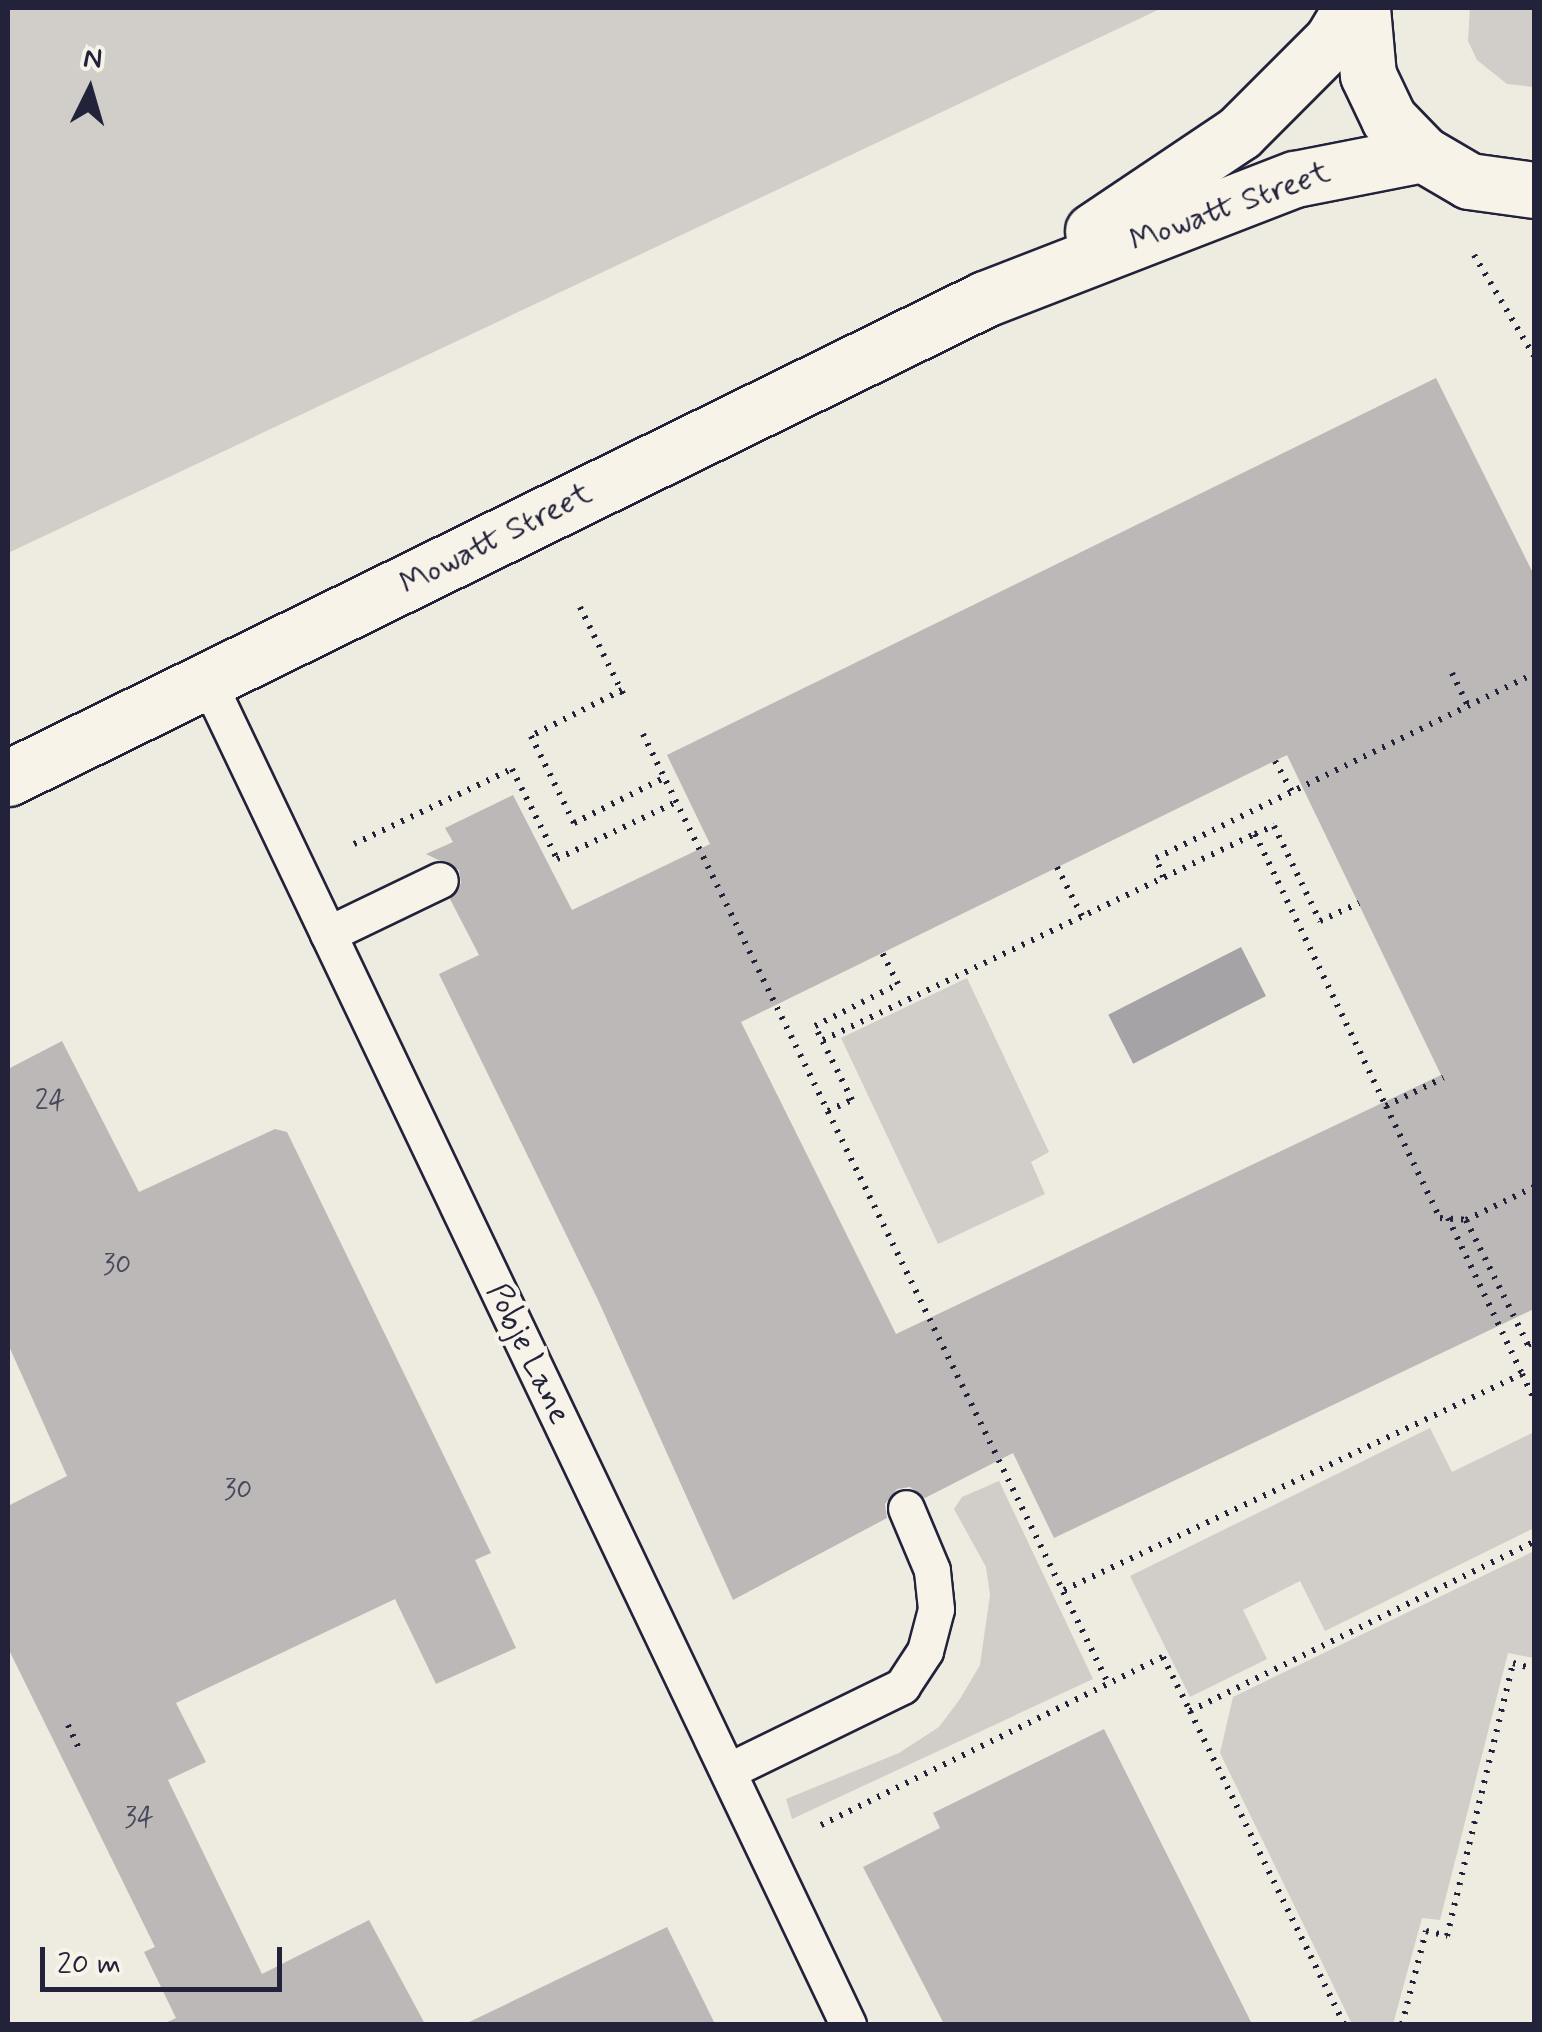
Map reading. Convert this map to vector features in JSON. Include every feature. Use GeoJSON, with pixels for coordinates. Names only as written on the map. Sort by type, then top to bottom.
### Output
{"type":"FeatureCollection","features":[{"type":"Feature","properties":{"kind":"street","name":"Mowatt Street"},"geometry":{"type":"LineString","coordinates":[[985,299],[1239,132],[1332,40],[1351,8]]}},
{"type":"Feature","properties":{"kind":"street"},"geometry":{"type":"LineString","coordinates":[[1362,8],[1368,74],[1389,118],[1423,154],[1470,181],[1530,194]]}},
{"type":"Feature","properties":{"kind":"street","name":"Mowatt Street"},"geometry":{"type":"LineString","coordinates":[[8,778],[209,684],[985,299],[1295,180],[1423,154]]}},
{"type":"Feature","properties":{"kind":"lane","name":"Pobje Lane"},"geometry":{"type":"LineString","coordinates":[[209,684],[848,2024]]}},
{"type":"Feature","properties":{"kind":"lane"},"geometry":{"type":"LineString","coordinates":[[328,934],[440,880]]}},
{"type":"Feature","properties":{"kind":"lane"},"geometry":{"type":"LineString","coordinates":[[728,1771],[902,1686],[925,1651],[936,1609],[932,1570],[906,1508]]}},
{"type":"Feature","properties":{"kind":"path"},"geometry":{"type":"LineString","coordinates":[[1461,239],[1508,305],[1534,356]]}},
{"type":"Feature","properties":{"kind":"path"},"geometry":{"type":"LineString","coordinates":[[580,606],[626,700]]}},
{"type":"Feature","properties":{"kind":"path"},"geometry":{"type":"LineString","coordinates":[[1452,673],[1468,706]]}},
{"type":"Feature","properties":{"kind":"path"},"geometry":{"type":"LineString","coordinates":[[1163,877],[1156,858],[1534,674]]}},
{"type":"Feature","properties":{"kind":"path"},"geometry":{"type":"LineString","coordinates":[[622,690],[531,736],[574,823],[664,778]]}},
{"type":"Feature","properties":{"kind":"path"},"geometry":{"type":"LineString","coordinates":[[643,734],[1107,1681]]}},
{"type":"Feature","properties":{"kind":"path"},"geometry":{"type":"LineString","coordinates":[[1275,761],[1292,792]]}},
{"type":"Feature","properties":{"kind":"path"},"geometry":{"type":"LineString","coordinates":[[298,871],[512,769],[557,860],[676,802]]}},
{"type":"Feature","properties":{"kind":"path"},"geometry":{"type":"LineString","coordinates":[[823,1040],[1274,826],[1320,921],[1358,902]]}},
{"type":"Feature","properties":{"kind":"path"},"geometry":{"type":"LineString","coordinates":[[1254,834],[1440,1218],[1466,1220],[1534,1187]]}},
{"type":"Feature","properties":{"kind":"path"},"geometry":{"type":"LineString","coordinates":[[1057,867],[1082,916]]}},
{"type":"Feature","properties":{"kind":"path"},"geometry":{"type":"LineString","coordinates":[[828,1111],[852,1100],[816,1026],[898,984],[882,952]]}},
{"type":"Feature","properties":{"kind":"path"},"geometry":{"type":"LineString","coordinates":[[1386,1106],[1443,1078]]}},
{"type":"Feature","properties":{"kind":"path"},"geometry":{"type":"LineString","coordinates":[[1448,1218],[1534,1399]]}},
{"type":"Feature","properties":{"kind":"path"},"geometry":{"type":"LineString","coordinates":[[1466,1220],[1528,1344],[1534,1341]]}},
{"type":"Feature","properties":{"kind":"path"},"geometry":{"type":"LineString","coordinates":[[1064,1590],[1522,1374]]}},
{"type":"Feature","properties":{"kind":"path"},"geometry":{"type":"LineString","coordinates":[[1190,1711],[1534,1542]]}},
{"type":"Feature","properties":{"kind":"path"},"geometry":{"type":"LineString","coordinates":[[766,1853],[1162,1657],[1344,2024]]}},
{"type":"Feature","properties":{"kind":"path"},"geometry":{"type":"LineString","coordinates":[[1402,2024],[1426,1931],[1447,1936],[1513,1663],[1534,1669]]}},
{"type":"Feature","properties":{"kind":"path"},"geometry":{"type":"LineString","coordinates":[[68,1726],[80,1751]]}},
{"type":"Feature","properties":{"kind":"shaded area"},"geometry":{"type":"Polygon","coordinates":[[[8,8],[1162,8],[8,553],[8,8]]]}},
{"type":"Feature","properties":{"kind":"shaded area"},"geometry":{"type":"Polygon","coordinates":[[[1470,8],[1534,8],[1534,87],[1507,84],[1477,60],[1468,41],[1470,8]]]}},
{"type":"Feature","properties":{"kind":"shaded area"},"geometry":{"type":"Polygon","coordinates":[[[1241,947],[1266,996],[1133,1064],[1108,1015],[1241,947]]]}},
{"type":"Feature","properties":{"kind":"shaded area"},"geometry":{"type":"Polygon","coordinates":[[[967,978],[1049,1152],[1031,1162],[1045,1194],[938,1244],[841,1038],[967,978]]]}},
{"type":"Feature","properties":{"kind":"shaded area"},"geometry":{"type":"Polygon","coordinates":[[[1430,1428],[1452,1472],[1534,1432],[1534,1528],[1325,1631],[1300,1581],[1243,1610],[1267,1659],[1190,1697],[1130,1576],[1430,1428]]]}},
{"type":"Feature","properties":{"kind":"shaded area"},"geometry":{"type":"Polygon","coordinates":[[[999,1481],[1093,1679],[792,1819],[786,1799],[899,1753],[939,1727],[960,1699],[980,1665],[990,1595],[986,1567],[954,1509],[962,1497],[999,1481]]]}},
{"type":"Feature","properties":{"kind":"shaded area"},"geometry":{"type":"Polygon","coordinates":[[[1534,1551],[1534,1658],[1508,1653],[1440,1920],[1422,1918],[1393,2024],[1352,2024],[1220,1753],[1233,1697],[1534,1551]]]}},
{"type":"Feature","properties":{"kind":"building"},"geometry":{"type":"Polygon","coordinates":[[[1436,378],[1534,575],[1534,1309],[1054,1538],[1013,1453],[925,1498],[910,1487],[897,1489],[885,1504],[887,1518],[733,1600],[598,1300],[439,974],[479,955],[450,899],[461,883],[459,870],[426,854],[453,842],[445,828],[513,795],[572,910],[710,844],[667,755],[1436,378]],[[1287,755],[741,1022],[896,1334],[1441,1075],[1287,755]]]}},
{"type":"Feature","properties":{"kind":"building"},"geometry":{"type":"Polygon","coordinates":[[[62,1041],[139,1192],[275,1129],[287,1132],[491,1553],[475,1560],[516,1648],[436,1684],[395,1599],[176,1703],[206,1762],[168,1780],[262,1974],[369,1920],[425,2024],[163,2024],[176,2018],[144,1952],[155,1947],[8,1648],[8,1506],[67,1476],[8,1344],[8,1069],[62,1041]]]}},
{"type":"Feature","properties":{"kind":"building"},"geometry":{"type":"Polygon","coordinates":[[[1104,1729],[1252,2024],[944,2024],[863,1867],[940,1828],[933,1813],[1104,1729]]]}},
{"type":"Feature","properties":{"kind":"building"},"geometry":{"type":"Polygon","coordinates":[[[667,1927],[715,2024],[465,2024],[667,1927]]]}}]}
